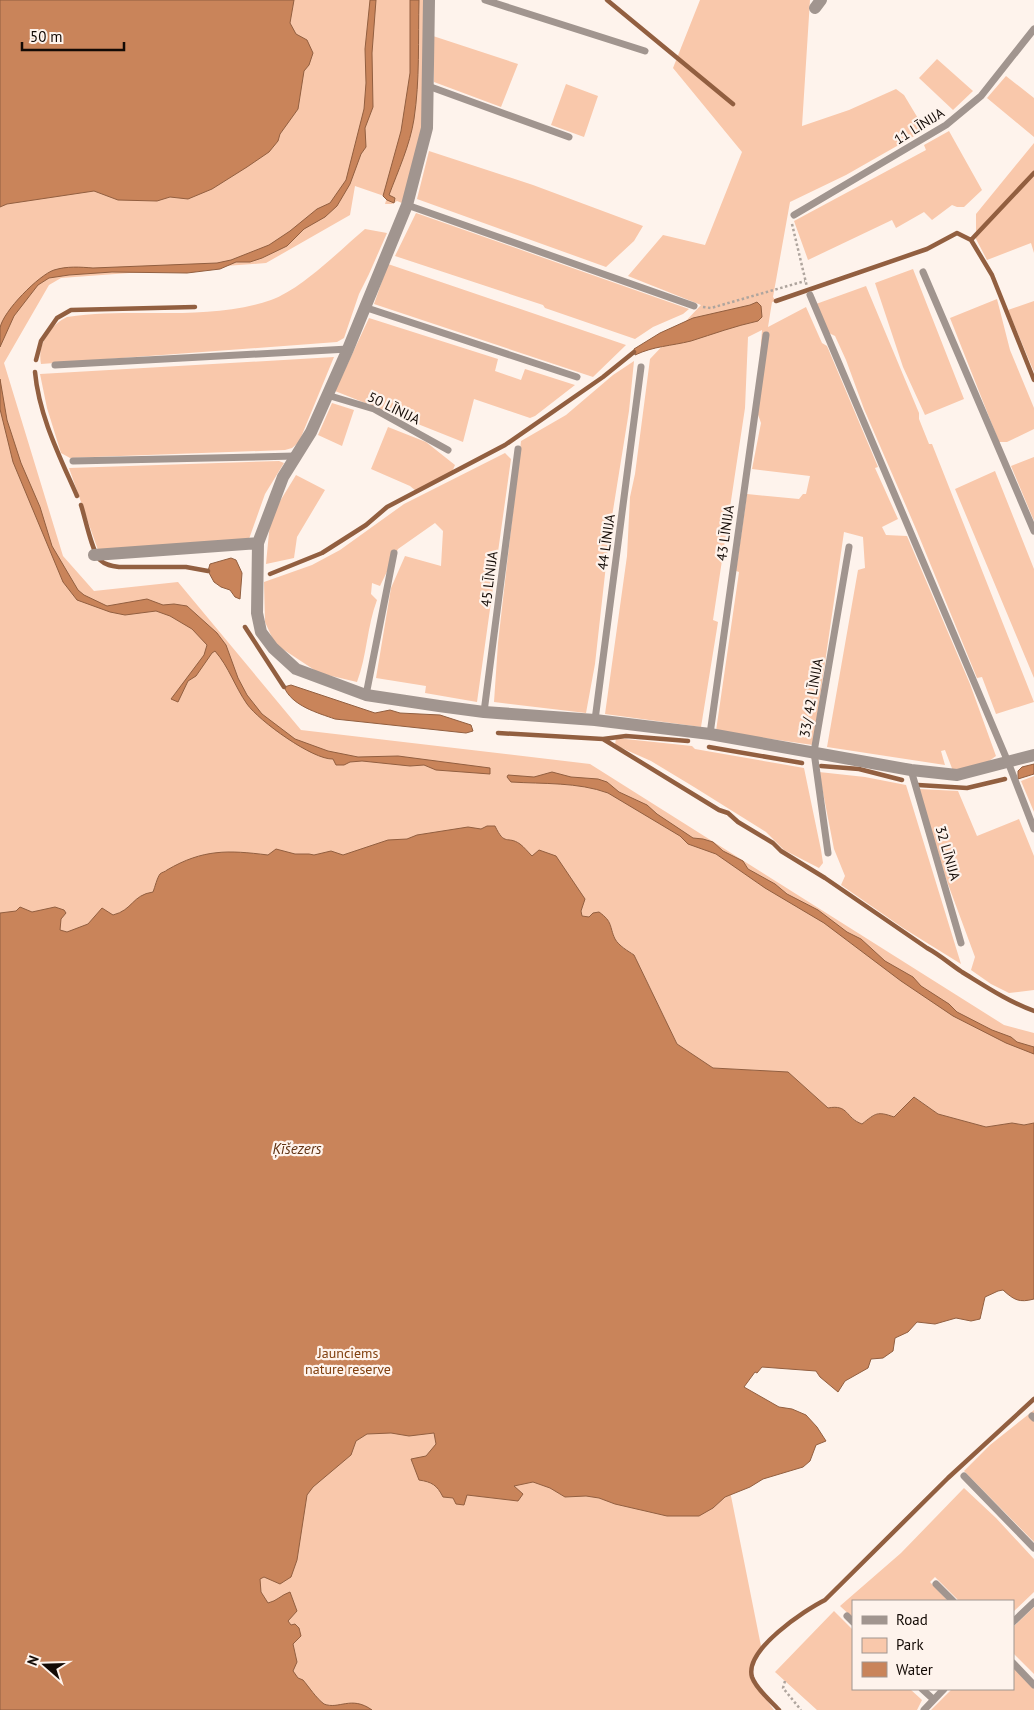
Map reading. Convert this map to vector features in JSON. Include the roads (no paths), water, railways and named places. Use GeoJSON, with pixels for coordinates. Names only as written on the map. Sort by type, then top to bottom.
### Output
{"type":"FeatureCollection","features":[{"type":"Feature","properties":{"kind":"street"},"geometry":{"type":"LineString","coordinates":[[429,0],[427,128],[407,204],[348,349],[311,432],[283,477],[258,543],[258,613],[261,632],[273,648],[296,669],[366,695],[484,712],[595,720],[710,734],[911,770],[957,775],[1034,755]]}},
{"type":"Feature","properties":{"kind":"street"},"geometry":{"type":"LineString","coordinates":[[94,555],[258,543]]}},
{"type":"Feature","properties":{"kind":"lane"},"geometry":{"type":"LineString","coordinates":[[485,0],[645,51]]}},
{"type":"Feature","properties":{"kind":"lane","name":"11 LĪNIJA"},"geometry":{"type":"LineString","coordinates":[[794,215],[946,126],[981,96],[1034,29]]}},
{"type":"Feature","properties":{"kind":"lane"},"geometry":{"type":"LineString","coordinates":[[428,86],[569,136]]}},
{"type":"Feature","properties":{"kind":"lane"},"geometry":{"type":"LineString","coordinates":[[407,204],[694,306]]}},
{"type":"Feature","properties":{"kind":"lane"},"geometry":{"type":"LineString","coordinates":[[923,272],[1034,531]]}},
{"type":"Feature","properties":{"kind":"lane"},"geometry":{"type":"LineString","coordinates":[[810,296],[1008,762],[1034,829]]}},
{"type":"Feature","properties":{"kind":"lane"},"geometry":{"type":"LineString","coordinates":[[364,307],[577,377]]}},
{"type":"Feature","properties":{"kind":"lane","name":"43 LĪNIJA"},"geometry":{"type":"LineString","coordinates":[[710,734],[766,335]]}},
{"type":"Feature","properties":{"kind":"lane"},"geometry":{"type":"LineString","coordinates":[[55,365],[348,349]]}},
{"type":"Feature","properties":{"kind":"lane","name":"44 LĪNIJA"},"geometry":{"type":"LineString","coordinates":[[595,720],[641,367]]}},
{"type":"Feature","properties":{"kind":"lane","name":"50 LĪNIJA"},"geometry":{"type":"LineString","coordinates":[[327,395],[374,409],[448,450]]}},
{"type":"Feature","properties":{"kind":"lane","name":"45 LĪNIJA"},"geometry":{"type":"LineString","coordinates":[[484,712],[518,450]]}},
{"type":"Feature","properties":{"kind":"lane"},"geometry":{"type":"LineString","coordinates":[[73,461],[295,456]]}},
{"type":"Feature","properties":{"kind":"lane","name":"33/ 42 LĪNIJA"},"geometry":{"type":"LineString","coordinates":[[828,853],[814,752],[849,547]]}},
{"type":"Feature","properties":{"kind":"lane"},"geometry":{"type":"LineString","coordinates":[[366,695],[394,553]]}},
{"type":"Feature","properties":{"kind":"lane","name":"32 LĪNIJA"},"geometry":{"type":"LineString","coordinates":[[911,770],[962,943]]}},
{"type":"Feature","properties":{"kind":"lane"},"geometry":{"type":"LineString","coordinates":[[964,1476],[1034,1548]]}},
{"type":"Feature","properties":{"kind":"lane"},"geometry":{"type":"LineString","coordinates":[[936,1584],[952,1600]]}},
{"type":"Feature","properties":{"kind":"lane"},"geometry":{"type":"LineString","coordinates":[[1014,1621],[1034,1602]]}},
{"type":"Feature","properties":{"kind":"lane"},"geometry":{"type":"LineString","coordinates":[[847,1616],[852,1621]]}},
{"type":"Feature","properties":{"kind":"lane"},"geometry":{"type":"LineString","coordinates":[[1014,1664],[1034,1685]]}},
{"type":"Feature","properties":{"kind":"lane"},"geometry":{"type":"LineString","coordinates":[[923,1690],[932,1700]]}},
{"type":"Feature","properties":{"kind":"lane"},"geometry":{"type":"LineString","coordinates":[[924,1710],[943,1690]]}},
{"type":"Feature","properties":{"kind":"water"},"geometry":{"type":"Polygon","coordinates":[[[0,0],[294,0],[290,23],[296,34],[307,40],[313,53],[309,65],[304,71],[298,109],[280,134],[278,141],[269,152],[212,189],[188,199],[170,197],[157,201],[118,200],[94,191],[7,204],[0,207],[0,0]]]}},
{"type":"Feature","properties":{"kind":"water"},"geometry":{"type":"Polygon","coordinates":[[[370,0],[376,0],[372,53],[373,107],[365,128],[366,147],[361,154],[350,184],[337,206],[325,217],[304,229],[287,246],[250,262],[236,262],[220,269],[187,273],[112,272],[49,278],[38,285],[14,316],[0,347],[0,328],[8,312],[22,294],[47,273],[74,267],[93,268],[217,263],[231,260],[269,245],[317,209],[330,203],[346,180],[364,109],[366,83],[365,49],[370,0]]]}},
{"type":"Feature","properties":{"kind":"water"},"geometry":{"type":"Polygon","coordinates":[[[410,0],[419,0],[417,89],[410,138],[389,195],[395,198],[394,203],[383,196],[401,131],[410,73],[410,0]]]}},
{"type":"Feature","properties":{"kind":"water"},"geometry":{"type":"Polygon","coordinates":[[[757,302],[761,306],[762,317],[758,321],[635,355],[634,349],[660,333],[693,318],[757,302]]]}},
{"type":"Feature","properties":{"kind":"water"},"geometry":{"type":"Polygon","coordinates":[[[0,379],[7,420],[21,463],[40,507],[52,546],[78,590],[84,595],[107,606],[147,599],[163,605],[187,606],[217,633],[226,645],[238,678],[247,695],[262,714],[295,739],[328,751],[358,757],[398,756],[490,768],[490,774],[436,770],[424,765],[410,766],[362,761],[336,765],[333,759],[324,758],[300,747],[274,729],[253,711],[215,651],[196,676],[188,681],[178,702],[171,699],[204,655],[207,645],[192,629],[170,616],[156,611],[125,615],[110,612],[77,600],[63,582],[13,462],[0,409],[0,379]]]}},
{"type":"Feature","properties":{"kind":"water"},"geometry":{"type":"Polygon","coordinates":[[[231,558],[236,560],[242,573],[240,599],[235,597],[230,590],[214,582],[208,571],[210,564],[231,558]]]}},
{"type":"Feature","properties":{"kind":"water"},"geometry":{"type":"Polygon","coordinates":[[[291,685],[375,713],[390,710],[400,713],[440,715],[471,725],[473,731],[466,733],[335,719],[299,704],[288,694],[284,687],[291,685]]]}},
{"type":"Feature","properties":{"kind":"water"},"geometry":{"type":"Polygon","coordinates":[[[1034,764],[1034,774],[1018,779],[1018,771],[1022,767],[1034,764]]]}},
{"type":"Feature","properties":{"kind":"water"},"geometry":{"type":"Polygon","coordinates":[[[552,772],[571,777],[598,779],[607,782],[619,792],[647,805],[693,838],[713,842],[723,851],[743,861],[748,869],[775,884],[787,894],[818,910],[847,932],[861,939],[885,961],[913,977],[921,986],[949,1004],[957,1012],[992,1030],[1011,1037],[1017,1042],[1034,1047],[1034,1054],[1006,1043],[953,1016],[901,981],[824,923],[765,888],[716,854],[688,844],[680,836],[608,793],[573,785],[511,782],[507,777],[508,775],[534,777],[552,772]]]}},
{"type":"Feature","properties":{"kind":"water","name":"Ķīšezers"},"geometry":{"type":"Polygon","coordinates":[[[487,826],[495,826],[504,839],[520,844],[532,856],[539,850],[556,856],[585,899],[581,911],[582,916],[589,917],[593,913],[599,912],[607,919],[617,942],[634,955],[677,1044],[713,1068],[788,1072],[828,1108],[840,1108],[862,1124],[877,1114],[894,1117],[914,1097],[938,1114],[986,1127],[1012,1123],[1024,1125],[1034,1123],[1034,1299],[1017,1300],[1003,1290],[985,1297],[980,1319],[971,1321],[956,1318],[935,1324],[917,1322],[908,1332],[895,1338],[893,1351],[883,1358],[871,1359],[868,1368],[845,1381],[838,1392],[820,1377],[816,1371],[762,1367],[757,1373],[755,1372],[744,1387],[779,1407],[792,1409],[806,1415],[826,1441],[816,1445],[810,1461],[803,1467],[763,1479],[750,1487],[725,1497],[713,1508],[699,1516],[667,1516],[615,1504],[599,1498],[586,1496],[565,1497],[550,1488],[533,1482],[514,1486],[523,1494],[518,1501],[467,1495],[464,1505],[456,1504],[453,1498],[443,1497],[434,1485],[419,1480],[411,1459],[426,1456],[436,1444],[434,1433],[409,1436],[391,1433],[367,1434],[356,1441],[351,1455],[313,1487],[307,1495],[297,1560],[291,1577],[280,1584],[264,1577],[260,1579],[261,1592],[268,1603],[290,1592],[297,1611],[288,1621],[291,1625],[295,1624],[299,1628],[301,1636],[293,1644],[297,1662],[293,1671],[298,1678],[303,1680],[315,1696],[324,1704],[352,1703],[372,1710],[0,1710],[0,913],[16,911],[20,907],[32,912],[55,907],[64,910],[66,913],[61,919],[60,930],[67,932],[88,924],[102,908],[113,915],[120,913],[136,899],[153,892],[161,873],[192,858],[228,852],[268,855],[276,849],[295,854],[314,855],[331,851],[343,855],[388,840],[407,839],[417,835],[468,827],[481,829],[487,826]]]}},
{"type":"Feature","properties":{"kind":"waterway"},"geometry":{"type":"LineString","coordinates":[[607,0],[733,104]]}},
{"type":"Feature","properties":{"kind":"waterway"},"geometry":{"type":"LineString","coordinates":[[971,240],[1034,173]]}},
{"type":"Feature","properties":{"kind":"waterway"},"geometry":{"type":"LineString","coordinates":[[776,301],[927,249],[957,233],[971,240],[992,275],[1034,380]]}},
{"type":"Feature","properties":{"kind":"waterway"},"geometry":{"type":"LineString","coordinates":[[36,360],[41,341],[57,318],[71,310],[195,307]]}},
{"type":"Feature","properties":{"kind":"waterway"},"geometry":{"type":"LineString","coordinates":[[270,574],[322,553],[366,525],[387,507],[505,445],[603,377],[634,352]]}},
{"type":"Feature","properties":{"kind":"waterway"},"geometry":{"type":"LineString","coordinates":[[35,372],[37,388],[46,420],[57,451],[77,496]]}},
{"type":"Feature","properties":{"kind":"waterway"},"geometry":{"type":"LineString","coordinates":[[81,505],[94,550],[104,563],[119,567],[186,567],[208,571]]}},
{"type":"Feature","properties":{"kind":"waterway"},"geometry":{"type":"LineString","coordinates":[[245,627],[284,687]]}},
{"type":"Feature","properties":{"kind":"waterway"},"geometry":{"type":"LineString","coordinates":[[498,733],[603,739],[719,810],[728,813],[738,822],[773,843],[781,851],[825,878],[962,972],[1006,998],[1034,1011]]}},
{"type":"Feature","properties":{"kind":"waterway"},"geometry":{"type":"LineString","coordinates":[[603,739],[626,736],[688,741]]}},
{"type":"Feature","properties":{"kind":"waterway"},"geometry":{"type":"LineString","coordinates":[[709,747],[802,763]]}},
{"type":"Feature","properties":{"kind":"waterway"},"geometry":{"type":"LineString","coordinates":[[821,766],[859,769],[902,780]]}},
{"type":"Feature","properties":{"kind":"waterway"},"geometry":{"type":"LineString","coordinates":[[918,785],[967,788],[1005,779]]}},
{"type":"Feature","properties":{"kind":"waterway"},"geometry":{"type":"LineString","coordinates":[[779,1710],[760,1690],[752,1677],[752,1666],[766,1643],[804,1612],[825,1600],[948,1478],[1034,1399]]}},
{"type":"Feature","properties":{"kind":"park label","name":"Jaunciems nature reserve"},"geometry":{"type":"Point","coordinates":[348,1362]}}]}
